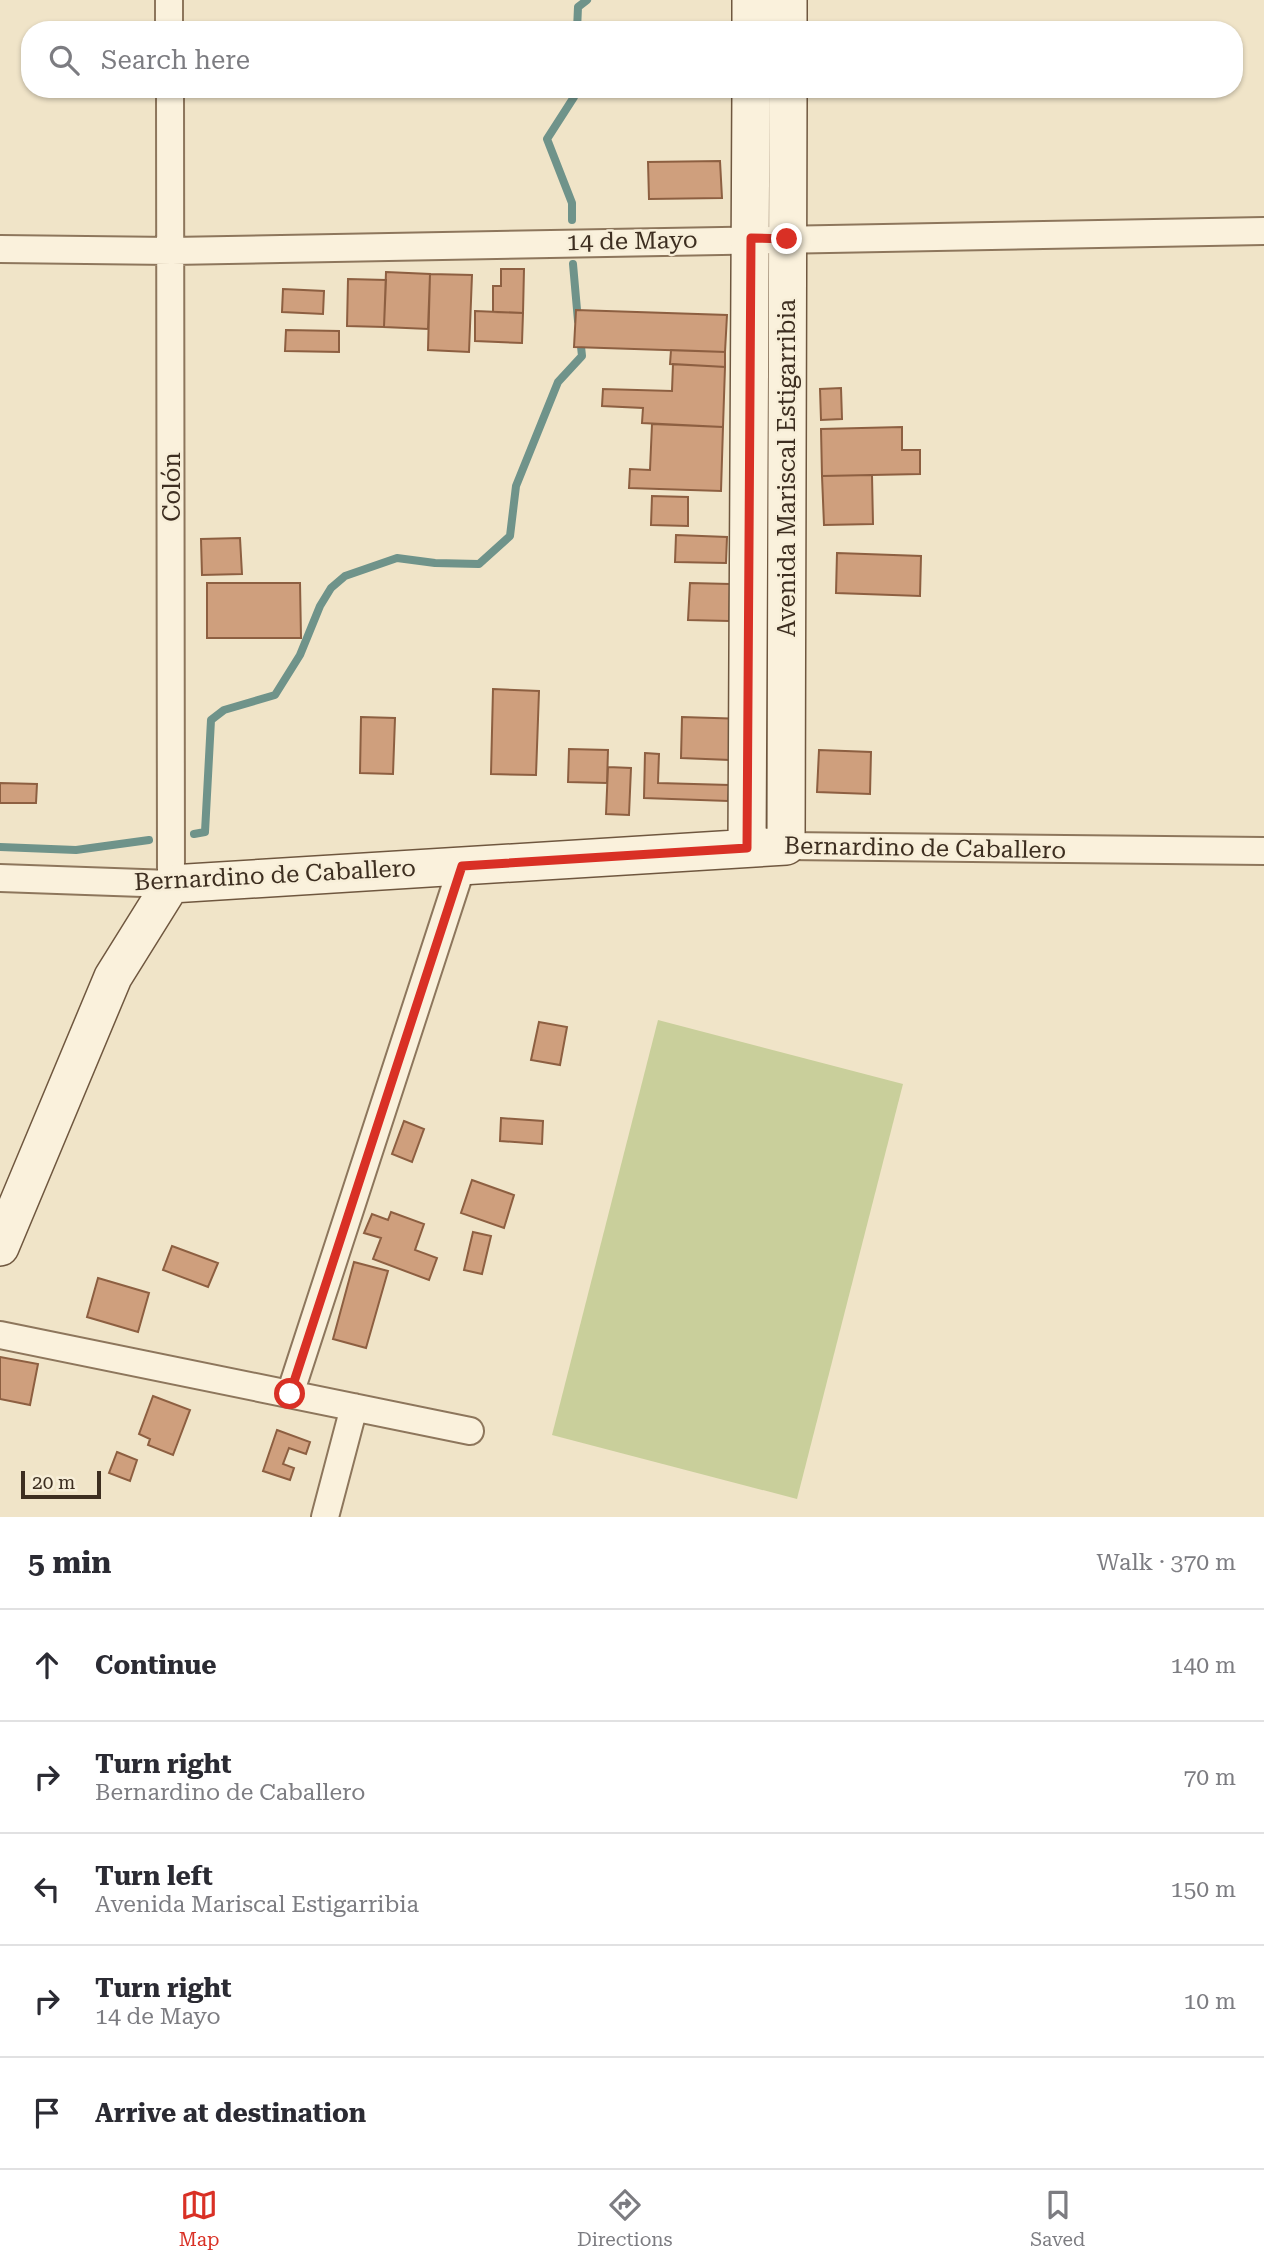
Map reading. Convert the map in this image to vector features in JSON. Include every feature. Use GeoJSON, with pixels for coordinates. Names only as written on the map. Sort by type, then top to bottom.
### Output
{"type":"FeatureCollection","features":[{"type":"Feature","properties":{"kind":"main road"},"geometry":{"type":"LineString","coordinates":[[751,0],[751,21]]}},
{"type":"Feature","properties":{"kind":"main road"},"geometry":{"type":"LineString","coordinates":[[788,0],[788,21]]}},
{"type":"Feature","properties":{"kind":"main road","name":"Avenida Mariscal Estigarribia"},"geometry":{"type":"LineString","coordinates":[[747,848],[751,98]]}},
{"type":"Feature","properties":{"kind":"main road","name":"Avenida Mariscal Estigarribia"},"geometry":{"type":"LineString","coordinates":[[786,846],[788,98]]}},
{"type":"Feature","properties":{"kind":"main road","name":"Bernardino de Caballero"},"geometry":{"type":"LineString","coordinates":[[171,884],[786,846]]}},
{"type":"Feature","properties":{"kind":"main road"},"geometry":{"type":"LineString","coordinates":[[0,1247],[113,977],[171,884]]}},
{"type":"Feature","properties":{"kind":"street"},"geometry":{"type":"LineString","coordinates":[[169,0],[169,21]]}},
{"type":"Feature","properties":{"kind":"street","name":"Colón"},"geometry":{"type":"LineString","coordinates":[[170,98],[173,251],[171,884]]}},
{"type":"Feature","properties":{"kind":"street","name":"14 de Mayo"},"geometry":{"type":"LineString","coordinates":[[0,249],[173,251],[751,238],[1264,231]]}},
{"type":"Feature","properties":{"kind":"street","name":"Bernardino de Caballero"},"geometry":{"type":"LineString","coordinates":[[786,846],[1264,852]]}},
{"type":"Feature","properties":{"kind":"street"},"geometry":{"type":"LineString","coordinates":[[290,1394],[462,866]]}},
{"type":"Feature","properties":{"kind":"street","name":"Bernardino de Caballero"},"geometry":{"type":"LineString","coordinates":[[0,878],[171,884]]}},
{"type":"Feature","properties":{"kind":"street"},"geometry":{"type":"LineString","coordinates":[[0,1335],[470,1431]]}},
{"type":"Feature","properties":{"kind":"street"},"geometry":{"type":"LineString","coordinates":[[325,1517],[354,1407]]}},
{"type":"Feature","properties":{"kind":"green space"},"geometry":{"type":"Polygon","coordinates":[[[658,1020],[903,1084],[797,1499],[552,1435],[658,1020]]]}},
{"type":"Feature","properties":{"kind":"building"},"geometry":{"type":"Polygon","coordinates":[[[720,161],[722,198],[649,199],[648,162],[720,161]]]}},
{"type":"Feature","properties":{"kind":"building"},"geometry":{"type":"Polygon","coordinates":[[[501,269],[524,269],[523,313],[493,312],[493,286],[501,286],[501,269]]]}},
{"type":"Feature","properties":{"kind":"building"},"geometry":{"type":"Polygon","coordinates":[[[386,272],[430,274],[428,329],[384,327],[386,272]]]}},
{"type":"Feature","properties":{"kind":"building"},"geometry":{"type":"Polygon","coordinates":[[[430,274],[472,275],[469,352],[428,350],[430,274]]]}},
{"type":"Feature","properties":{"kind":"building"},"geometry":{"type":"Polygon","coordinates":[[[348,279],[386,280],[384,327],[347,326],[348,279]]]}},
{"type":"Feature","properties":{"kind":"building"},"geometry":{"type":"Polygon","coordinates":[[[283,289],[324,291],[323,314],[282,312],[283,289]]]}},
{"type":"Feature","properties":{"kind":"building"},"geometry":{"type":"Polygon","coordinates":[[[576,310],[727,315],[725,352],[574,347],[576,310]]]}},
{"type":"Feature","properties":{"kind":"building"},"geometry":{"type":"Polygon","coordinates":[[[475,311],[523,313],[522,343],[475,341],[475,311]]]}},
{"type":"Feature","properties":{"kind":"building"},"geometry":{"type":"Polygon","coordinates":[[[286,330],[339,331],[339,352],[285,351],[286,330]]]}},
{"type":"Feature","properties":{"kind":"building"},"geometry":{"type":"Polygon","coordinates":[[[671,350],[725,352],[725,367],[670,364],[671,350]]]}},
{"type":"Feature","properties":{"kind":"building"},"geometry":{"type":"Polygon","coordinates":[[[673,364],[725,367],[723,427],[642,423],[643,408],[602,406],[603,389],[672,391],[673,364]]]}},
{"type":"Feature","properties":{"kind":"building"},"geometry":{"type":"Polygon","coordinates":[[[841,388],[842,419],[821,420],[820,389],[841,388]]]}},
{"type":"Feature","properties":{"kind":"building"},"geometry":{"type":"Polygon","coordinates":[[[652,424],[723,427],[721,491],[629,488],[630,469],[650,470],[652,424]]]}},
{"type":"Feature","properties":{"kind":"building"},"geometry":{"type":"Polygon","coordinates":[[[902,427],[902,450],[920,450],[920,474],[822,476],[821,429],[902,427]]]}},
{"type":"Feature","properties":{"kind":"building"},"geometry":{"type":"Polygon","coordinates":[[[872,475],[873,524],[824,525],[822,476],[872,475]]]}},
{"type":"Feature","properties":{"kind":"building"},"geometry":{"type":"Polygon","coordinates":[[[652,496],[688,497],[688,526],[651,525],[652,496]]]}},
{"type":"Feature","properties":{"kind":"building"},"geometry":{"type":"Polygon","coordinates":[[[676,535],[727,537],[726,563],[675,562],[676,535]]]}},
{"type":"Feature","properties":{"kind":"building"},"geometry":{"type":"Polygon","coordinates":[[[240,538],[242,574],[202,575],[201,539],[240,538]]]}},
{"type":"Feature","properties":{"kind":"building"},"geometry":{"type":"Polygon","coordinates":[[[837,553],[921,556],[920,596],[836,593],[837,553]]]}},
{"type":"Feature","properties":{"kind":"building"},"geometry":{"type":"Polygon","coordinates":[[[207,583],[300,583],[301,638],[207,638],[207,583]]]}},
{"type":"Feature","properties":{"kind":"building"},"geometry":{"type":"Polygon","coordinates":[[[690,583],[730,584],[729,621],[688,620],[690,583]]]}},
{"type":"Feature","properties":{"kind":"building"},"geometry":{"type":"Polygon","coordinates":[[[493,689],[539,691],[536,775],[491,774],[493,689]]]}},
{"type":"Feature","properties":{"kind":"building"},"geometry":{"type":"Polygon","coordinates":[[[361,717],[395,718],[393,774],[360,773],[361,717]]]}},
{"type":"Feature","properties":{"kind":"building"},"geometry":{"type":"Polygon","coordinates":[[[682,717],[746,719],[743,806],[729,805],[730,760],[681,758],[682,717]]]}},
{"type":"Feature","properties":{"kind":"building"},"geometry":{"type":"Polygon","coordinates":[[[569,749],[608,750],[607,783],[568,782],[569,749]]]}},
{"type":"Feature","properties":{"kind":"building"},"geometry":{"type":"Polygon","coordinates":[[[819,750],[871,752],[870,794],[817,792],[819,750]]]}},
{"type":"Feature","properties":{"kind":"building"},"geometry":{"type":"Polygon","coordinates":[[[645,753],[659,754],[658,783],[729,785],[728,801],[644,798],[645,753]]]}},
{"type":"Feature","properties":{"kind":"building"},"geometry":{"type":"Polygon","coordinates":[[[608,767],[631,768],[629,815],[606,814],[608,767]]]}},
{"type":"Feature","properties":{"kind":"building"},"geometry":{"type":"Polygon","coordinates":[[[0,783],[37,784],[36,803],[0,803],[0,783]]]}},
{"type":"Feature","properties":{"kind":"building"},"geometry":{"type":"Polygon","coordinates":[[[539,1022],[567,1027],[560,1065],[531,1060],[539,1022]]]}},
{"type":"Feature","properties":{"kind":"building"},"geometry":{"type":"Polygon","coordinates":[[[501,1118],[543,1121],[542,1144],[500,1141],[501,1118]]]}},
{"type":"Feature","properties":{"kind":"building"},"geometry":{"type":"Polygon","coordinates":[[[404,1121],[424,1129],[412,1162],[392,1154],[404,1121]]]}},
{"type":"Feature","properties":{"kind":"building"},"geometry":{"type":"Polygon","coordinates":[[[472,1180],[514,1195],[504,1228],[461,1213],[472,1180]]]}},
{"type":"Feature","properties":{"kind":"building"},"geometry":{"type":"Polygon","coordinates":[[[391,1212],[424,1224],[415,1250],[437,1258],[429,1280],[373,1259],[381,1238],[364,1233],[372,1214],[388,1220],[391,1212]]]}},
{"type":"Feature","properties":{"kind":"building"},"geometry":{"type":"Polygon","coordinates":[[[473,1232],[491,1236],[482,1274],[464,1270],[473,1232]]]}},
{"type":"Feature","properties":{"kind":"building"},"geometry":{"type":"Polygon","coordinates":[[[172,1246],[218,1263],[208,1287],[163,1270],[172,1246]]]}},
{"type":"Feature","properties":{"kind":"building"},"geometry":{"type":"Polygon","coordinates":[[[354,1262],[388,1271],[366,1348],[333,1339],[354,1262]]]}},
{"type":"Feature","properties":{"kind":"building"},"geometry":{"type":"Polygon","coordinates":[[[98,1278],[149,1293],[138,1332],[87,1317],[98,1278]]]}},
{"type":"Feature","properties":{"kind":"building"},"geometry":{"type":"Polygon","coordinates":[[[0,1357],[38,1364],[30,1405],[0,1399],[0,1357]]]}},
{"type":"Feature","properties":{"kind":"building"},"geometry":{"type":"Polygon","coordinates":[[[153,1396],[190,1410],[173,1455],[148,1445],[150,1439],[139,1434],[153,1396]]]}},
{"type":"Feature","properties":{"kind":"building"},"geometry":{"type":"Polygon","coordinates":[[[277,1430],[310,1442],[306,1454],[289,1448],[283,1464],[294,1468],[290,1480],[263,1471],[277,1430]]]}},
{"type":"Feature","properties":{"kind":"building"},"geometry":{"type":"Polygon","coordinates":[[[117,1452],[137,1460],[130,1481],[109,1473],[117,1452]]]}},
{"type":"Feature","properties":{"kind":"waterway"},"geometry":{"type":"LineString","coordinates":[[577,21],[578,7],[587,0]]}},
{"type":"Feature","properties":{"kind":"waterway"},"geometry":{"type":"LineString","coordinates":[[572,220],[572,203],[547,139],[573,98]]}},
{"type":"Feature","properties":{"kind":"waterway"},"geometry":{"type":"LineString","coordinates":[[573,264],[578,321]]}},
{"type":"Feature","properties":{"kind":"waterway"},"geometry":{"type":"LineString","coordinates":[[194,834],[205,832],[211,720],[224,710],[275,695],[300,655],[320,606],[331,588],[345,576],[397,558],[435,563],[479,564],[510,536],[516,486],[558,382],[582,356],[580,337]]}},
{"type":"Feature","properties":{"kind":"waterway"},"geometry":{"type":"LineString","coordinates":[[0,847],[76,850],[149,840]]}},
{"type":"Feature","properties":{"kind":"route"},"geometry":{"type":"LineString","coordinates":[[290,1394],[462,866],[747,848],[751,238],[787,239]]}}]}
